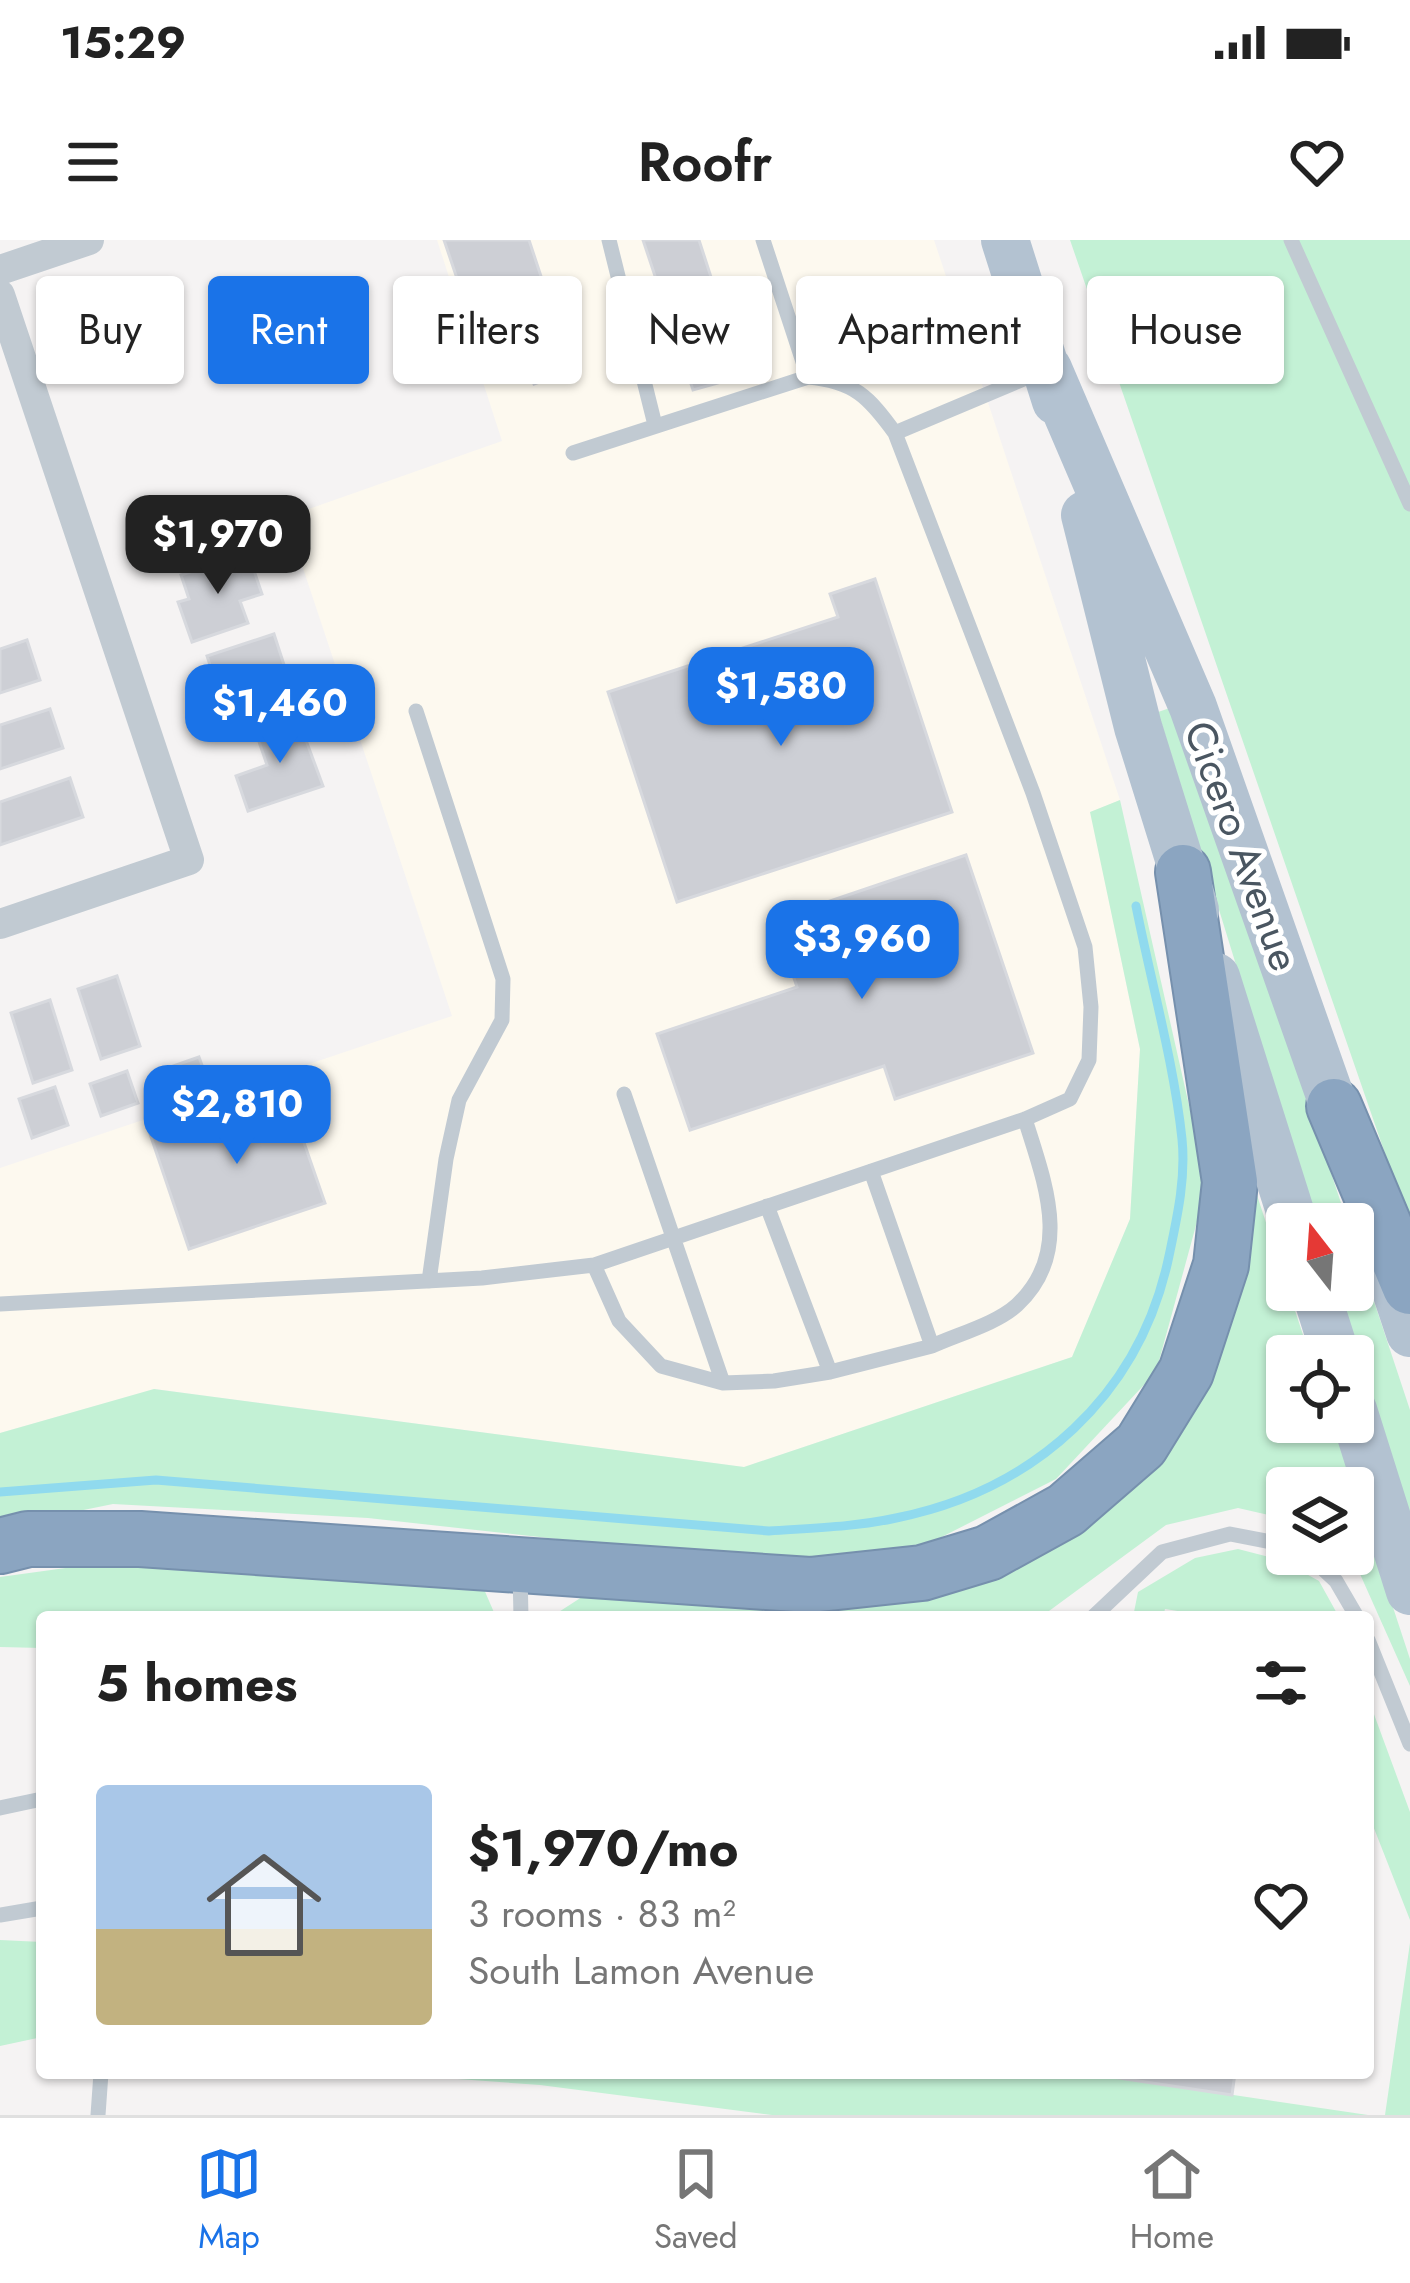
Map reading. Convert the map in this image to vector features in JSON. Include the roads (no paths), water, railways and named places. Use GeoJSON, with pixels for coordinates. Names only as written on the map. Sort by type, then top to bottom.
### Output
{"type":"FeatureCollection","features":[{"type":"Feature","properties":{"kind":"highway"},"geometry":{"type":"LineString","coordinates":[[0,1546],[28,1539],[140,1539],[810,1585],[922,1573],[988,1553],[1066,1510],[1141,1445],[1186,1372],[1221,1265],[1230,1182],[1184,872]]}},
{"type":"Feature","properties":{"kind":"highway"},"geometry":{"type":"LineString","coordinates":[[1334,1106],[1410,1287]]}},
{"type":"Feature","properties":{"kind":"main road","name":"Cicero Avenue"},"geometry":{"type":"LineString","coordinates":[[1005,240],[1017,276]]}},
{"type":"Feature","properties":{"kind":"main road","name":"Cicero Avenue"},"geometry":{"type":"LineString","coordinates":[[1052,384],[1138,727],[1287,1203]]}},
{"type":"Feature","properties":{"kind":"main road","name":"Cicero Avenue"},"geometry":{"type":"LineString","coordinates":[[1054,384],[1193,707],[1410,1333]]}},
{"type":"Feature","properties":{"kind":"main road"},"geometry":{"type":"LineString","coordinates":[[1363,1443],[1410,1591]]}},
{"type":"Feature","properties":{"kind":"street"},"geometry":{"type":"LineString","coordinates":[[0,270],[88,240]]}},
{"type":"Feature","properties":{"kind":"street"},"geometry":{"type":"LineString","coordinates":[[0,296],[189,860],[0,924]]}},
{"type":"Feature","properties":{"kind":"lane"},"geometry":{"type":"LineString","coordinates":[[609,240],[655,425]]}},
{"type":"Feature","properties":{"kind":"lane"},"geometry":{"type":"LineString","coordinates":[[763,240],[796,340]]}},
{"type":"Feature","properties":{"kind":"lane"},"geometry":{"type":"LineString","coordinates":[[1291,240],[1402,465],[1410,504]]}},
{"type":"Feature","properties":{"kind":"lane"},"geometry":{"type":"LineString","coordinates":[[573,453],[796,380]]}},
{"type":"Feature","properties":{"kind":"lane"},"geometry":{"type":"LineString","coordinates":[[0,1304],[429,1281],[594,1265],[1025,1119],[1070,1099],[1089,1060],[1091,1007],[1085,947],[1033,793],[895,433],[868,396],[841,384]]}},
{"type":"Feature","properties":{"kind":"lane"},"geometry":{"type":"LineString","coordinates":[[895,433],[1012,384]]}},
{"type":"Feature","properties":{"kind":"lane"},"geometry":{"type":"LineString","coordinates":[[416,710],[503,979],[502,1020],[459,1100],[429,1281]]}},
{"type":"Feature","properties":{"kind":"lane"},"geometry":{"type":"LineString","coordinates":[[624,1094],[722,1383]]}},
{"type":"Feature","properties":{"kind":"lane"},"geometry":{"type":"LineString","coordinates":[[594,1265],[619,1321],[662,1366],[722,1383],[830,1372],[932,1346],[1015,1307],[1036,1283],[1046,1260],[1053,1229],[1050,1201],[1025,1119]]}},
{"type":"Feature","properties":{"kind":"lane"},"geometry":{"type":"LineString","coordinates":[[871,1171],[932,1346]]}},
{"type":"Feature","properties":{"kind":"lane"},"geometry":{"type":"LineString","coordinates":[[767,1206],[830,1372]]}},
{"type":"Feature","properties":{"kind":"lane"},"geometry":{"type":"LineString","coordinates":[[1099,1611],[1162,1552],[1230,1534],[1266,1540]]}},
{"type":"Feature","properties":{"kind":"lane"},"geometry":{"type":"LineString","coordinates":[[520,1563],[521,1611]]}},
{"type":"Feature","properties":{"kind":"lane"},"geometry":{"type":"LineString","coordinates":[[1330,1575],[1354,1611]]}},
{"type":"Feature","properties":{"kind":"lane"},"geometry":{"type":"LineString","coordinates":[[1374,1655],[1410,1744]]}},
{"type":"Feature","properties":{"kind":"lane"},"geometry":{"type":"LineString","coordinates":[[0,1808],[36,1800]]}},
{"type":"Feature","properties":{"kind":"lane"},"geometry":{"type":"LineString","coordinates":[[0,1915],[36,1909]]}},
{"type":"Feature","properties":{"kind":"lane"},"geometry":{"type":"LineString","coordinates":[[98,2115],[101,2079]]}},
{"type":"Feature","properties":{"kind":"waterway"},"geometry":{"type":"LineString","coordinates":[[0,1492],[156,1480],[769,1531],[896,1518],[993,1485],[1074,1429],[1107,1393],[1134,1352],[1155,1306],[1169,1256],[1182,1184],[1182,1139],[1136,906]]}}]}
